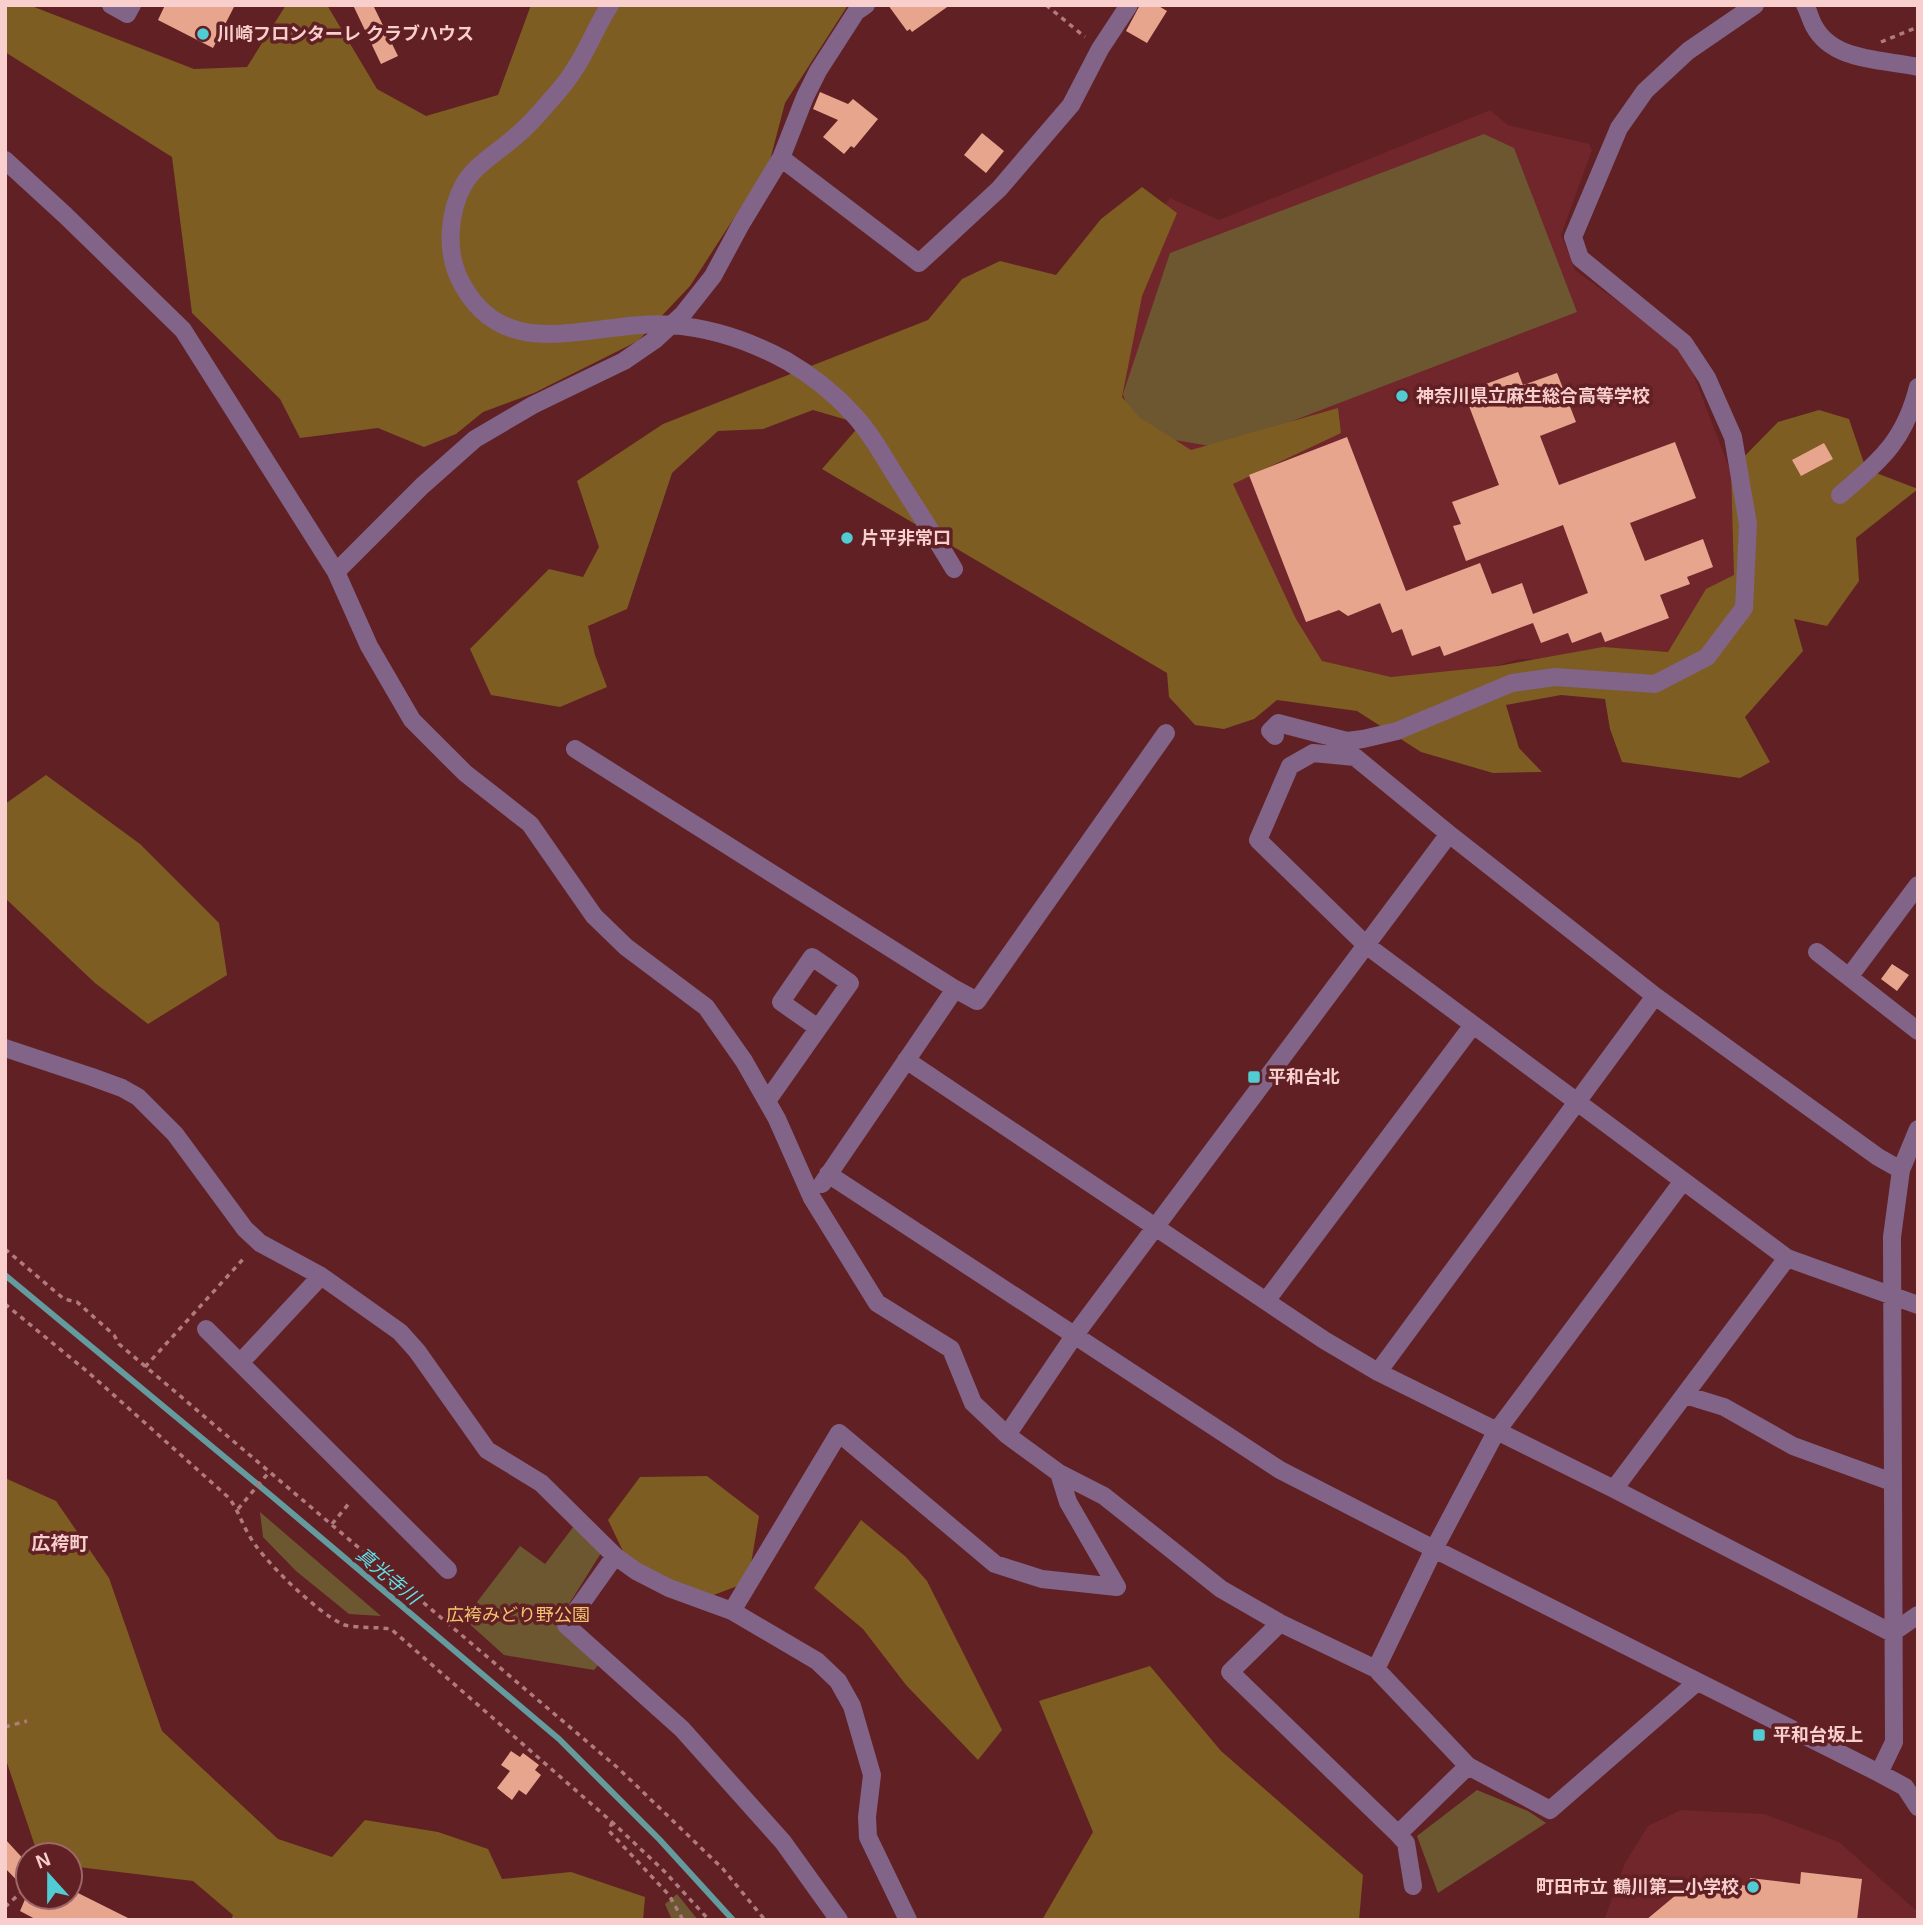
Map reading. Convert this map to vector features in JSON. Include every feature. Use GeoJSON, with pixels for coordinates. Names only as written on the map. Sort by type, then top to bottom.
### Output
{"type":"FeatureCollection","features":[{"type":"Feature","properties":{"kind":"street"},"geometry":{"type":"LineString","coordinates":[[111,5],[127,14],[132,5]]}},
{"type":"Feature","properties":{"kind":"street"},"geometry":{"type":"LineString","coordinates":[[610,5],[575,69],[548,103],[517,136],[465,182],[454,209],[450,234],[454,265],[466,292],[484,311],[505,326],[534,334],[568,335],[645,324],[672,325],[714,332],[756,346],[787,362],[824,386],[854,414],[871,436],[954,569]]}},
{"type":"Feature","properties":{"kind":"street"},"geometry":{"type":"LineString","coordinates":[[336,572],[422,486],[475,439],[533,405],[624,361],[656,339],[684,314],[713,276],[781,158],[818,71],[856,12],[866,5]]}},
{"type":"Feature","properties":{"kind":"street"},"geometry":{"type":"LineString","coordinates":[[781,158],[919,263],[999,189],[1071,105],[1100,49],[1129,5]]}},
{"type":"Feature","properties":{"kind":"street"},"geometry":{"type":"LineString","coordinates":[[1275,736],[1270,731],[1278,723],[1355,740],[1397,731],[1512,683],[1555,677],[1655,684],[1707,657],[1744,608],[1748,524],[1733,437],[1707,378],[1684,344],[1580,257],[1573,237],[1619,128],[1645,91],[1688,51],[1755,5]]}},
{"type":"Feature","properties":{"kind":"street"},"geometry":{"type":"LineString","coordinates":[[1805,5],[1814,27],[1829,44],[1860,58],[1918,67]]}},
{"type":"Feature","properties":{"kind":"street"},"geometry":{"type":"LineString","coordinates":[[5,160],[183,330],[336,572],[369,646],[412,720],[465,773],[530,824],[594,916],[626,947],[706,1007],[744,1061],[777,1119],[811,1199],[877,1303],[951,1349],[974,1402],[1007,1435],[1059,1473],[1104,1496],[1221,1589],[1280,1623],[1376,1669],[1468,1766],[1550,1810],[1697,1682]]}},
{"type":"Feature","properties":{"kind":"street"},"geometry":{"type":"LineString","coordinates":[[1840,495],[1881,458],[1902,432],[1918,387]]}},
{"type":"Feature","properties":{"kind":"street"},"geometry":{"type":"LineString","coordinates":[[575,749],[950,995],[977,1001],[1166,733]]}},
{"type":"Feature","properties":{"kind":"street"},"geometry":{"type":"LineString","coordinates":[[1901,1170],[1878,1157],[1655,996],[1355,757],[1313,753],[1296,757],[1258,840],[1366,945],[1787,1258],[1918,1305]]}},
{"type":"Feature","properties":{"kind":"street"},"geometry":{"type":"LineString","coordinates":[[1007,1435],[1074,1336],[1449,834]]}},
{"type":"Feature","properties":{"kind":"street"},"geometry":{"type":"LineString","coordinates":[[1849,977],[1918,886]]}},
{"type":"Feature","properties":{"kind":"street"},"geometry":{"type":"LineString","coordinates":[[1817,952],[1918,1031]]}},
{"type":"Feature","properties":{"kind":"street"},"geometry":{"type":"LineString","coordinates":[[811,1199],[950,995]]}},
{"type":"Feature","properties":{"kind":"street"},"geometry":{"type":"LineString","coordinates":[[1378,1372],[1655,996]]}},
{"type":"Feature","properties":{"kind":"street"},"geometry":{"type":"LineString","coordinates":[[1266,1301],[1473,1025]]}},
{"type":"Feature","properties":{"kind":"street"},"geometry":{"type":"LineString","coordinates":[[767,1101],[818,1028]]}},
{"type":"Feature","properties":{"kind":"street"},"geometry":{"type":"LineString","coordinates":[[5,1048],[122,1088],[138,1097],[175,1134],[245,1229],[260,1243],[321,1276],[400,1332],[417,1351],[486,1450],[541,1483],[615,1556],[636,1571],[669,1588],[732,1611],[817,1661],[838,1681],[852,1706],[872,1775],[867,1817],[868,1837],[908,1920]]}},
{"type":"Feature","properties":{"kind":"street"},"geometry":{"type":"LineString","coordinates":[[906,1060],[1324,1340],[1378,1372],[1614,1489],[1892,1633]]}},
{"type":"Feature","properties":{"kind":"street"},"geometry":{"type":"LineString","coordinates":[[1879,1773],[1894,1742],[1890,1296],[1892,1237],[1901,1170],[1918,1129]]}},
{"type":"Feature","properties":{"kind":"street"},"geometry":{"type":"LineString","coordinates":[[828,1174],[1280,1470],[1879,1773],[1905,1787],[1918,1807]]}},
{"type":"Feature","properties":{"kind":"street"},"geometry":{"type":"LineString","coordinates":[[1376,1669],[1434,1549],[1496,1432],[1683,1181]]}},
{"type":"Feature","properties":{"kind":"street"},"geometry":{"type":"LineString","coordinates":[[1614,1489],[1787,1258]]}},
{"type":"Feature","properties":{"kind":"street"},"geometry":{"type":"LineString","coordinates":[[240,1363],[321,1276]]}},
{"type":"Feature","properties":{"kind":"street"},"geometry":{"type":"LineString","coordinates":[[206,1329],[448,1570]]}},
{"type":"Feature","properties":{"kind":"street"},"geometry":{"type":"LineString","coordinates":[[1685,1395],[1724,1407],[1793,1446],[1892,1482]]}},
{"type":"Feature","properties":{"kind":"street"},"geometry":{"type":"LineString","coordinates":[[732,1611],[839,1433],[995,1564],[1042,1579],[1117,1587],[1068,1502],[1059,1473]]}},
{"type":"Feature","properties":{"kind":"street"},"geometry":{"type":"LineString","coordinates":[[615,1556],[566,1625],[682,1729],[783,1842],[839,1920]]}},
{"type":"Feature","properties":{"kind":"street"},"geometry":{"type":"LineString","coordinates":[[1892,1633],[1918,1615]]}},
{"type":"Feature","properties":{"kind":"street"},"geometry":{"type":"LineString","coordinates":[[1280,1623],[1230,1672],[1406,1843],[1413,1886]]}},
{"type":"Feature","properties":{"kind":"street"},"geometry":{"type":"LineString","coordinates":[[1398,1834],[1468,1766]]}},
{"type":"Feature","properties":{"kind":"path"},"geometry":{"type":"LineString","coordinates":[[1046,5],[1100,49]]}},
{"type":"Feature","properties":{"kind":"path"},"geometry":{"type":"LineString","coordinates":[[5,1249],[64,1298],[77,1302],[145,1367],[628,1777],[723,1869],[765,1920]]}},
{"type":"Feature","properties":{"kind":"path"},"geometry":{"type":"LineString","coordinates":[[145,1367],[245,1257]]}},
{"type":"Feature","properties":{"kind":"path"},"geometry":{"type":"LineString","coordinates":[[5,1304],[89,1373],[228,1497],[265,1558],[307,1598],[344,1626],[391,1629],[612,1822],[664,1871],[709,1920]]}},
{"type":"Feature","properties":{"kind":"path"},"geometry":{"type":"LineString","coordinates":[[238,1510],[270,1471]]}},
{"type":"Feature","properties":{"kind":"path"},"geometry":{"type":"LineString","coordinates":[[332,1524],[364,1486]]}},
{"type":"Feature","properties":{"kind":"path"},"geometry":{"type":"LineString","coordinates":[[5,1727],[27,1721]]}},
{"type":"Feature","properties":{"kind":"path"},"geometry":{"type":"LineString","coordinates":[[612,1822],[609,1831],[664,1889],[682,1920]]}},
{"type":"Feature","properties":{"kind":"shaded area"},"geometry":{"type":"Polygon","coordinates":[[[5,5],[29,5],[194,69],[247,67],[286,5],[327,5],[377,89],[426,116],[498,95],[531,5],[848,5],[785,103],[769,164],[690,286],[638,341],[534,393],[483,412],[456,434],[424,447],[378,428],[300,438],[280,399],[192,313],[172,157],[5,52],[5,5]]]}},
{"type":"Feature","properties":{"kind":"shaded area","name":"神奈川県立麻生総合高等学校"},"geometry":{"type":"Polygon","coordinates":[[[1490,110],[1508,125],[1589,144],[1592,150],[1561,235],[1575,270],[1684,350],[1732,475],[1743,535],[1732,590],[1684,658],[1519,659],[1351,710],[1087,441],[1142,240],[1170,198],[1219,220],[1490,110]]]}},
{"type":"Feature","properties":{"kind":"shaded area"},"geometry":{"type":"Polygon","coordinates":[[[1142,187],[1177,213],[1142,296],[1122,397],[1139,417],[1191,450],[1338,408],[1341,433],[1233,484],[1296,619],[1322,661],[1391,677],[1498,666],[1603,647],[1668,652],[1706,589],[1734,575],[1731,470],[1778,422],[1819,410],[1849,419],[1866,469],[1918,489],[1856,538],[1859,581],[1827,626],[1794,619],[1803,651],[1745,717],[1770,762],[1740,778],[1622,762],[1610,729],[1605,699],[1561,695],[1506,705],[1519,748],[1542,772],[1493,773],[1421,752],[1357,711],[1277,700],[1254,719],[1224,729],[1195,725],[1169,697],[1167,673],[822,469],[861,424],[813,410],[763,429],[718,431],[672,473],[627,609],[588,626],[607,687],[560,707],[491,695],[470,649],[549,569],[583,577],[599,547],[577,481],[663,424],[928,320],[962,279],[1000,261],[1056,275],[1101,219],[1142,187]]]}},
{"type":"Feature","properties":{"kind":"shaded area"},"geometry":{"type":"Polygon","coordinates":[[[46,775],[140,844],[219,923],[227,975],[148,1024],[95,983],[5,898],[5,804],[46,775]]]}},
{"type":"Feature","properties":{"kind":"shaded area"},"geometry":{"type":"Polygon","coordinates":[[[707,1476],[759,1516],[748,1582],[711,1596],[635,1576],[608,1520],[640,1477],[707,1476]]]}},
{"type":"Feature","properties":{"kind":"shaded area"},"geometry":{"type":"Polygon","coordinates":[[[5,1478],[56,1501],[109,1578],[162,1731],[278,1839],[332,1857],[365,1820],[438,1832],[488,1849],[502,1879],[571,1872],[645,1897],[643,1920],[231,1920],[233,1915],[193,1881],[84,1868],[84,1841],[33,1841],[5,1757],[5,1478]]]}},
{"type":"Feature","properties":{"kind":"shaded area"},"geometry":{"type":"Polygon","coordinates":[[[861,1520],[906,1557],[927,1581],[1002,1730],[978,1760],[906,1685],[863,1629],[814,1588],[861,1520]]]}},
{"type":"Feature","properties":{"kind":"shaded area"},"geometry":{"type":"Polygon","coordinates":[[[1150,1666],[1221,1751],[1363,1875],[1359,1920],[1042,1920],[1093,1832],[1039,1701],[1150,1666]]]}},
{"type":"Feature","properties":{"kind":"shaded area","name":"町田市立 鶴川第二小学校"},"geometry":{"type":"Polygon","coordinates":[[[1681,1810],[1764,1814],[1839,1842],[1918,1912],[1918,1920],[1604,1920],[1625,1863],[1648,1826],[1681,1810]]]}},
{"type":"Feature","properties":{"kind":"green space"},"geometry":{"type":"Polygon","coordinates":[[[1484,134],[1514,148],[1577,312],[1222,448],[1151,436],[1132,422],[1123,394],[1170,253],[1484,134]]]}},
{"type":"Feature","properties":{"kind":"green space"},"geometry":{"type":"Polygon","coordinates":[[[260,1512],[381,1616],[349,1614],[296,1571],[263,1537],[260,1512]]]}},
{"type":"Feature","properties":{"kind":"green space","name":"広袴みどり野公園"},"geometry":{"type":"Polygon","coordinates":[[[574,1526],[601,1553],[556,1625],[600,1663],[594,1670],[504,1655],[464,1619],[520,1546],[545,1564],[574,1526]]]}},
{"type":"Feature","properties":{"kind":"green space"},"geometry":{"type":"Polygon","coordinates":[[[1477,1790],[1528,1811],[1546,1823],[1438,1893],[1417,1836],[1477,1790]]]}},
{"type":"Feature","properties":{"kind":"green space"},"geometry":{"type":"Polygon","coordinates":[[[677,1894],[698,1920],[672,1920],[665,1904],[677,1894]]]}},
{"type":"Feature","properties":{"kind":"building","name":"川崎フロンターレ クラブハウス"},"geometry":{"type":"Polygon","coordinates":[[[165,5],[235,5],[213,48],[158,20],[165,5]]]}},
{"type":"Feature","properties":{"kind":"building"},"geometry":{"type":"Polygon","coordinates":[[[353,5],[373,5],[398,56],[381,64],[353,5]]]}},
{"type":"Feature","properties":{"kind":"building"},"geometry":{"type":"Polygon","coordinates":[[[888,5],[950,5],[912,32],[910,29],[907,31],[888,5]]]}},
{"type":"Feature","properties":{"kind":"building"},"geometry":{"type":"Polygon","coordinates":[[[1140,5],[1157,5],[1167,11],[1147,43],[1126,31],[1140,5]]]}},
{"type":"Feature","properties":{"kind":"building"},"geometry":{"type":"Polygon","coordinates":[[[820,92],[848,104],[853,99],[878,119],[854,148],[851,146],[844,154],[823,137],[838,120],[813,109],[820,92]]]}},
{"type":"Feature","properties":{"kind":"building"},"geometry":{"type":"Polygon","coordinates":[[[982,133],[1004,151],[986,173],[964,155],[982,133]]]}},
{"type":"Feature","properties":{"kind":"building"},"geometry":{"type":"Polygon","coordinates":[[[1518,372],[1523,385],[1557,373],[1576,422],[1540,436],[1559,485],[1675,442],[1696,498],[1630,523],[1645,561],[1703,539],[1713,567],[1687,577],[1690,584],[1660,595],[1669,618],[1605,642],[1601,632],[1572,643],[1568,633],[1541,643],[1533,623],[1444,656],[1440,646],[1412,656],[1402,629],[1392,633],[1380,603],[1348,616],[1339,610],[1306,622],[1249,475],[1347,437],[1406,591],[1480,563],[1492,594],[1522,583],[1533,614],[1588,593],[1563,525],[1466,561],[1453,526],[1461,524],[1452,502],[1499,485],[1469,406],[1491,398],[1486,384],[1518,372]]]}},
{"type":"Feature","properties":{"kind":"building"},"geometry":{"type":"Polygon","coordinates":[[[1824,443],[1833,459],[1801,476],[1792,460],[1824,443]]]}},
{"type":"Feature","properties":{"kind":"building"},"geometry":{"type":"Polygon","coordinates":[[[1892,964],[1909,975],[1897,991],[1881,979],[1892,964]]]}},
{"type":"Feature","properties":{"kind":"building"},"geometry":{"type":"Polygon","coordinates":[[[511,1751],[520,1757],[523,1753],[539,1765],[535,1770],[541,1775],[526,1795],[519,1790],[512,1800],[497,1788],[510,1771],[501,1765],[511,1751]]]}},
{"type":"Feature","properties":{"kind":"building"},"geometry":{"type":"Polygon","coordinates":[[[5,1839],[14,1849],[14,1877],[5,1868],[5,1839]]]}},
{"type":"Feature","properties":{"kind":"building"},"geometry":{"type":"Polygon","coordinates":[[[1801,1872],[1862,1879],[1857,1920],[1646,1920],[1694,1880],[1749,1886],[1750,1878],[1800,1884],[1801,1872]]]}},
{"type":"Feature","properties":{"kind":"building"},"geometry":{"type":"Polygon","coordinates":[[[84,1896],[132,1920],[37,1920],[20,1911],[84,1911],[84,1896]]]}},
{"type":"Feature","properties":{"kind":"waterway","name":"真光寺川"},"geometry":{"type":"LineString","coordinates":[[5,1275],[559,1739],[659,1839],[733,1920]]}},
{"type":"Feature","properties":{"kind":"place","name":"川崎フロンターレ クラブハウス"},"geometry":{"type":"Point","coordinates":[203,34]}},
{"type":"Feature","properties":{"kind":"place","name":"神奈川県立麻生総合高等学校"},"geometry":{"type":"Point","coordinates":[1402,396]}},
{"type":"Feature","properties":{"kind":"place","name":"片平非常口"},"geometry":{"type":"Point","coordinates":[847,538]}},
{"type":"Feature","properties":{"kind":"place","name":"平和台北"},"geometry":{"type":"Point","coordinates":[1254,1077]}},
{"type":"Feature","properties":{"kind":"place","name":"平和台坂上"},"geometry":{"type":"Point","coordinates":[1759,1735]}},
{"type":"Feature","properties":{"kind":"place","name":"町田市立 鶴川第二小学校"},"geometry":{"type":"Point","coordinates":[1753,1887]}},
{"type":"Feature","properties":{"kind":"district","name":"広袴町"},"geometry":{"type":"Point","coordinates":[60,1543]}}]}
